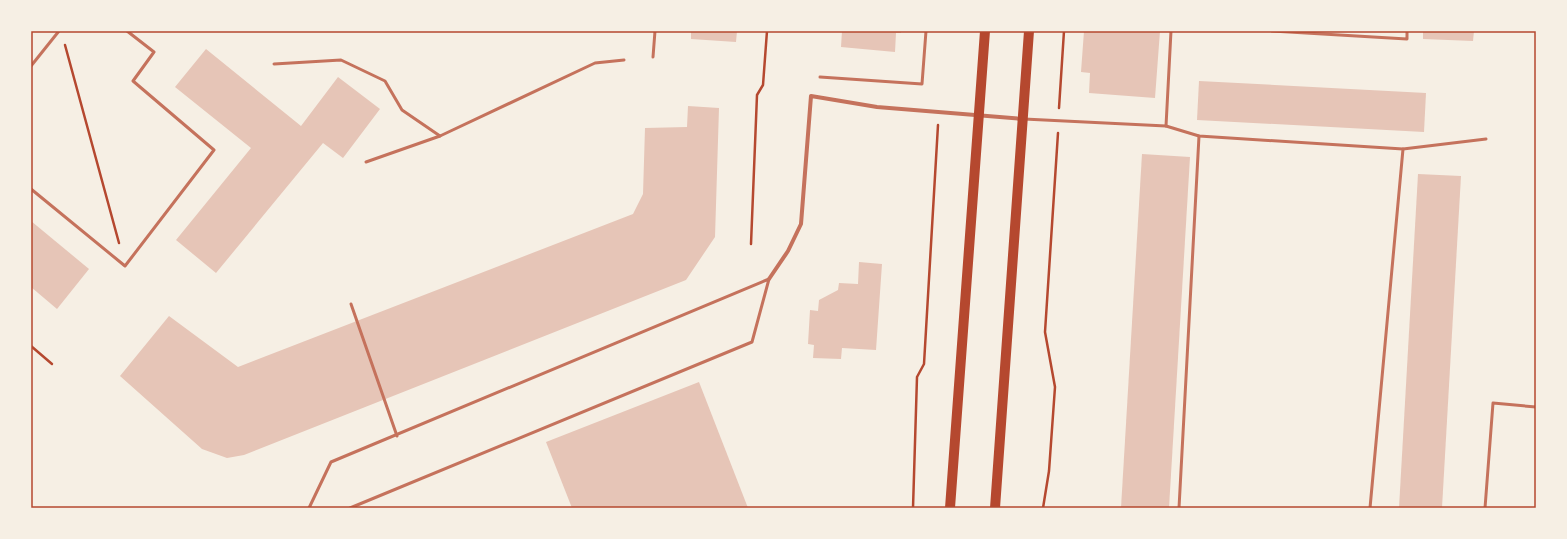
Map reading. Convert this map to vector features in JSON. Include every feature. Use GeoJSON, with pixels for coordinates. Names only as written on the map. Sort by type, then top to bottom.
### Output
{"type":"FeatureCollection","features":[{"type":"Feature","properties":{"kind":"main road"},"geometry":{"type":"LineString","coordinates":[[950,508],[985,31]]}},
{"type":"Feature","properties":{"kind":"main road"},"geometry":{"type":"LineString","coordinates":[[995,508],[1024,119],[1029,31]]}},
{"type":"Feature","properties":{"kind":"street"},"geometry":{"type":"LineString","coordinates":[[769,279],[788,252],[801,224],[811,96],[876,107],[1024,119]]}},
{"type":"Feature","properties":{"kind":"lane"},"geometry":{"type":"LineString","coordinates":[[31,66],[59,31]]}},
{"type":"Feature","properties":{"kind":"lane"},"geometry":{"type":"LineString","coordinates":[[31,189],[125,266],[214,150],[133,80],[154,52],[127,31]]}},
{"type":"Feature","properties":{"kind":"lane"},"geometry":{"type":"LineString","coordinates":[[654,57],[655,31]]}},
{"type":"Feature","properties":{"kind":"lane"},"geometry":{"type":"LineString","coordinates":[[820,77],[922,84],[926,31]]}},
{"type":"Feature","properties":{"kind":"lane"},"geometry":{"type":"LineString","coordinates":[[1166,126],[1171,31]]}},
{"type":"Feature","properties":{"kind":"lane"},"geometry":{"type":"LineString","coordinates":[[1272,31],[1407,39],[1407,31]]}},
{"type":"Feature","properties":{"kind":"lane"},"geometry":{"type":"LineString","coordinates":[[274,64],[341,60],[385,81],[402,110],[440,136]]}},
{"type":"Feature","properties":{"kind":"lane"},"geometry":{"type":"LineString","coordinates":[[366,162],[440,136],[595,64],[624,60]]}},
{"type":"Feature","properties":{"kind":"lane"},"geometry":{"type":"LineString","coordinates":[[1024,119],[1166,126],[1199,136],[1403,150],[1486,139]]}},
{"type":"Feature","properties":{"kind":"lane"},"geometry":{"type":"LineString","coordinates":[[1179,508],[1199,136]]}},
{"type":"Feature","properties":{"kind":"lane"},"geometry":{"type":"LineString","coordinates":[[1370,508],[1403,150]]}},
{"type":"Feature","properties":{"kind":"lane"},"geometry":{"type":"LineString","coordinates":[[309,508],[330,462],[397,436],[769,279]]}},
{"type":"Feature","properties":{"kind":"lane"},"geometry":{"type":"LineString","coordinates":[[350,508],[752,342],[769,279]]}},
{"type":"Feature","properties":{"kind":"lane"},"geometry":{"type":"LineString","coordinates":[[351,304],[397,436]]}},
{"type":"Feature","properties":{"kind":"lane"},"geometry":{"type":"LineString","coordinates":[[1485,508],[1494,404],[1536,406]]}},
{"type":"Feature","properties":{"kind":"path"},"geometry":{"type":"LineString","coordinates":[[750,244],[757,95],[763,85],[767,31]]}},
{"type":"Feature","properties":{"kind":"path"},"geometry":{"type":"LineString","coordinates":[[1043,508],[1049,470],[1054,387],[1045,332],[1057,174],[1058,120],[1064,31]]}},
{"type":"Feature","properties":{"kind":"path"},"geometry":{"type":"LineString","coordinates":[[63,39],[125,266]]}},
{"type":"Feature","properties":{"kind":"path"},"geometry":{"type":"LineString","coordinates":[[912,508],[917,377],[924,364],[939,112]]}},
{"type":"Feature","properties":{"kind":"path"},"geometry":{"type":"LineString","coordinates":[[31,346],[52,364]]}},
{"type":"Feature","properties":{"kind":"building"},"geometry":{"type":"Polygon","coordinates":[[[691,31],[737,31],[736,42],[691,39],[691,31]]]}},
{"type":"Feature","properties":{"kind":"building"},"geometry":{"type":"Polygon","coordinates":[[[842,31],[901,31],[901,33],[896,33],[895,52],[841,47],[842,31]]]}},
{"type":"Feature","properties":{"kind":"building"},"geometry":{"type":"Polygon","coordinates":[[[1084,31],[1160,31],[1155,98],[1089,93],[1090,73],[1081,72],[1084,31]]]}},
{"type":"Feature","properties":{"kind":"building"},"geometry":{"type":"Polygon","coordinates":[[[1423,31],[1474,31],[1473,41],[1423,39],[1423,31]]]}},
{"type":"Feature","properties":{"kind":"building"},"geometry":{"type":"Polygon","coordinates":[[[206,49],[301,126],[338,77],[380,109],[343,158],[323,143],[216,273],[176,240],[251,148],[175,87],[206,49]]]}},
{"type":"Feature","properties":{"kind":"building"},"geometry":{"type":"Polygon","coordinates":[[[1199,81],[1426,93],[1424,132],[1197,120],[1199,81]]]}},
{"type":"Feature","properties":{"kind":"building"},"geometry":{"type":"Polygon","coordinates":[[[688,106],[719,108],[715,237],[686,280],[244,455],[227,458],[202,449],[120,376],[169,316],[238,367],[633,214],[643,194],[645,128],[687,127],[688,106]]]}},
{"type":"Feature","properties":{"kind":"building"},"geometry":{"type":"Polygon","coordinates":[[[1142,154],[1190,157],[1169,508],[1121,508],[1142,154]]]}},
{"type":"Feature","properties":{"kind":"building"},"geometry":{"type":"Polygon","coordinates":[[[1418,174],[1461,176],[1442,508],[1399,508],[1418,174]]]}},
{"type":"Feature","properties":{"kind":"building"},"geometry":{"type":"Polygon","coordinates":[[[31,221],[89,269],[57,309],[31,287],[31,221]]]}},
{"type":"Feature","properties":{"kind":"building"},"geometry":{"type":"Polygon","coordinates":[[[859,262],[882,264],[876,350],[842,348],[841,359],[813,358],[814,345],[808,344],[810,310],[818,311],[819,300],[838,290],[839,283],[858,284],[859,262]]]}},
{"type":"Feature","properties":{"kind":"building"},"geometry":{"type":"Polygon","coordinates":[[[699,382],[748,508],[572,508],[546,442],[699,382]]]}}]}
